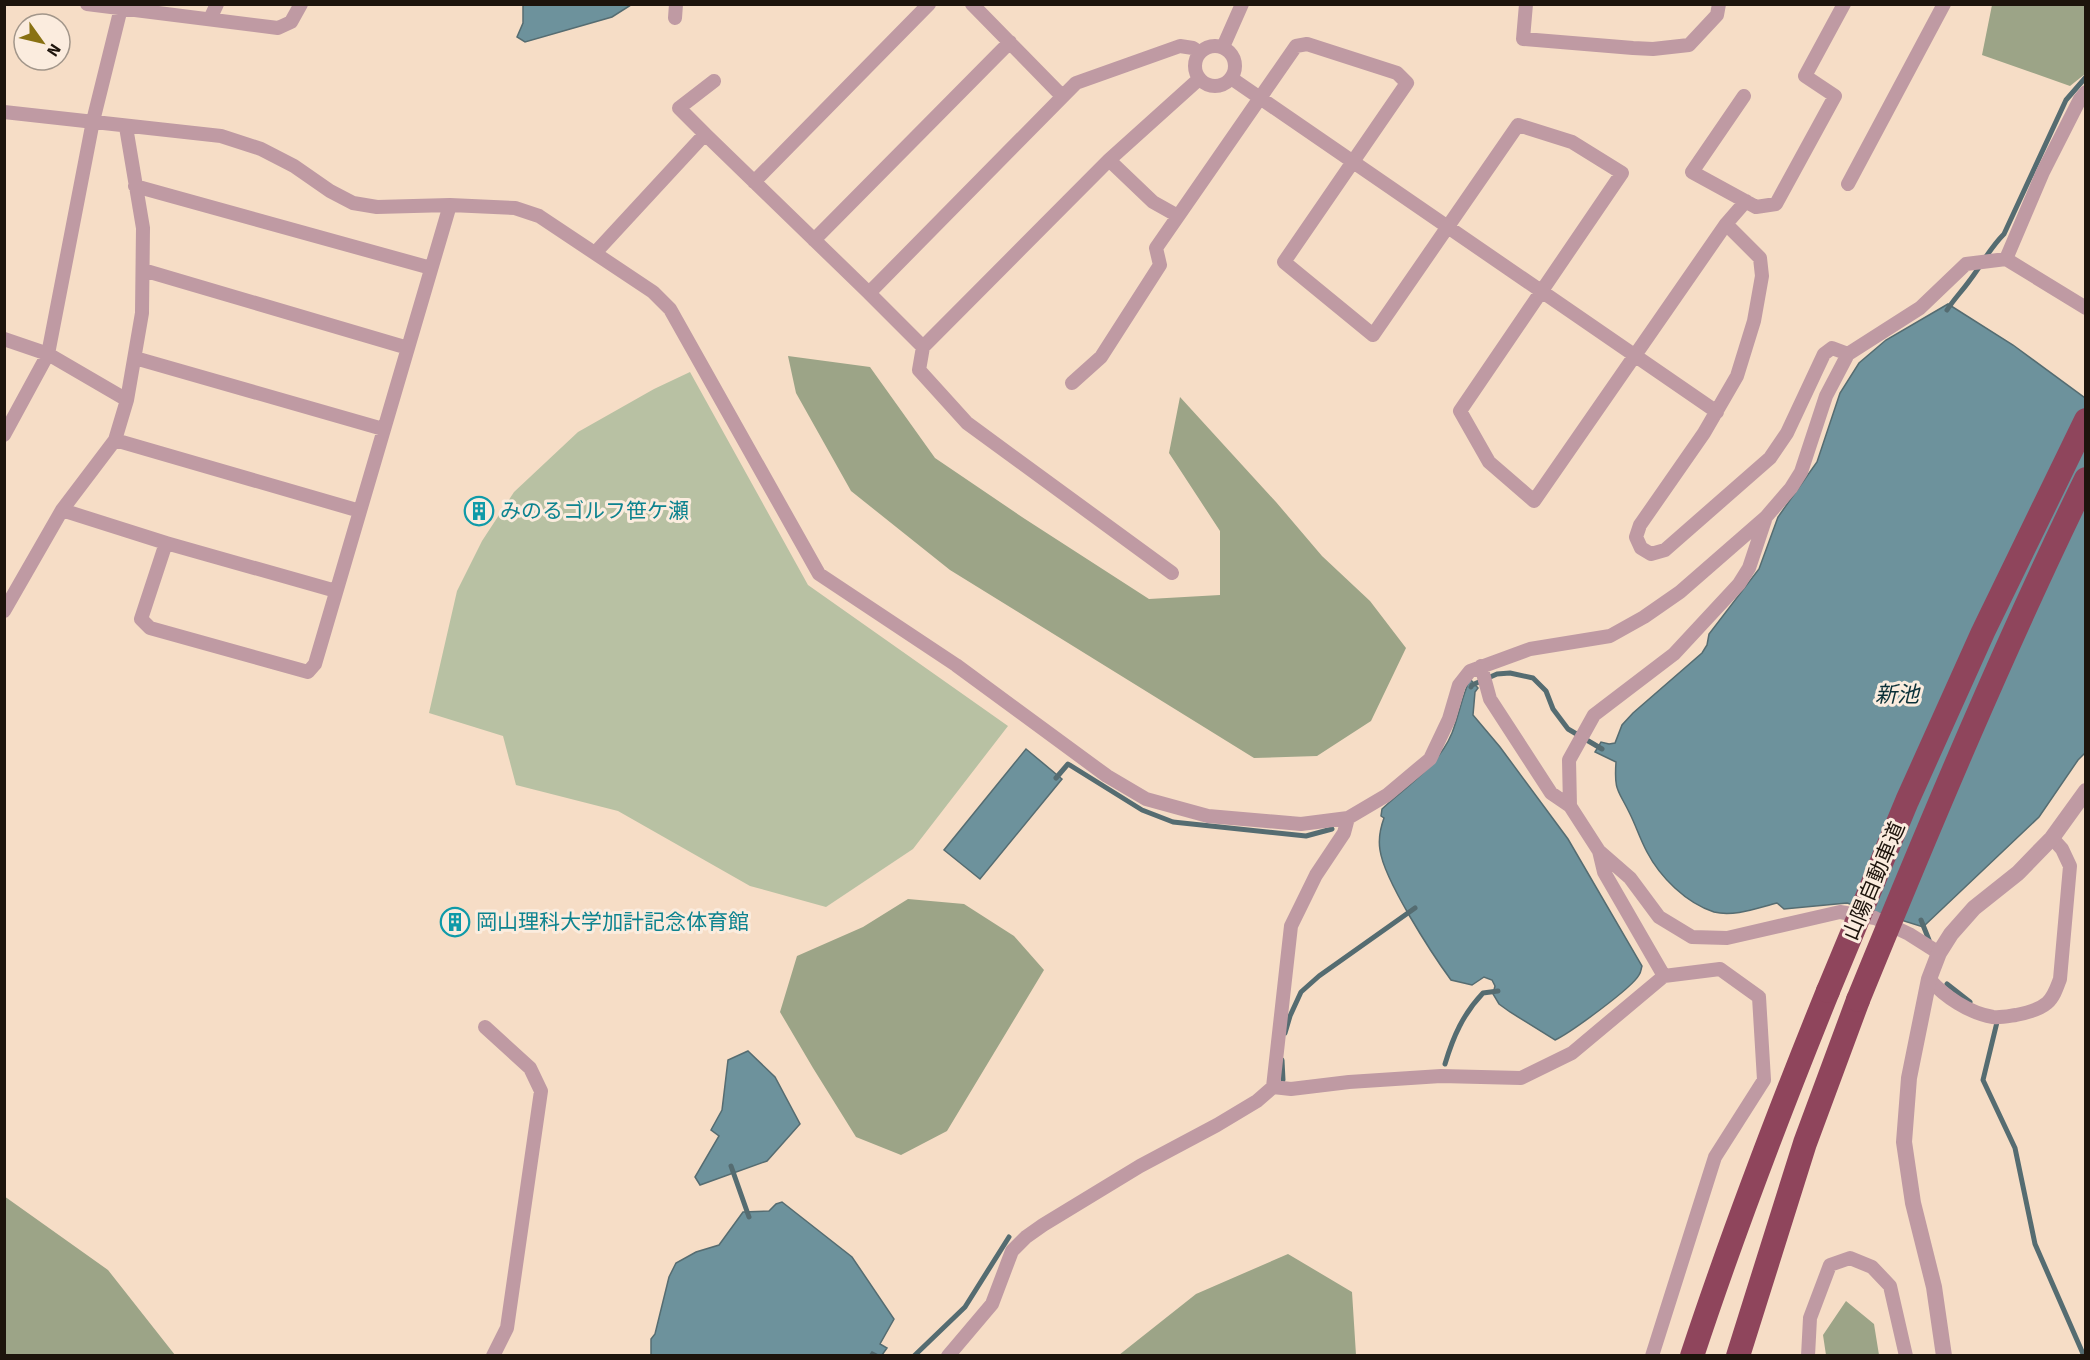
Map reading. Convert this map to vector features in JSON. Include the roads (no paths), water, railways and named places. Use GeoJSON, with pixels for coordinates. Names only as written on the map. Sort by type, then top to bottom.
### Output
{"type":"FeatureCollection","features":[{"type":"Feature","properties":{"kind":"highway","name":"山陽自動車道"},"geometry":{"type":"LineString","coordinates":[[1692,1356],[1720,1270],[1770,1136],[1912,790],[1983,632],[2085,420]]}},
{"type":"Feature","properties":{"kind":"highway","name":"山陽自動車道"},"geometry":{"type":"LineString","coordinates":[[1738,1356],[1805,1143],[1858,1000],[1925,836],[1994,677],[2085,479]]}},
{"type":"Feature","properties":{"kind":"street"},"geometry":{"type":"LineString","coordinates":[[87,4],[121,6],[278,28],[291,22],[302,4]]}},
{"type":"Feature","properties":{"kind":"street"},"geometry":{"type":"LineString","coordinates":[[210,19],[217,4]]}},
{"type":"Feature","properties":{"kind":"street"},"geometry":{"type":"LineString","coordinates":[[754,183],[929,4]]}},
{"type":"Feature","properties":{"kind":"street"},"geometry":{"type":"LineString","coordinates":[[972,4],[1062,96]]}},
{"type":"Feature","properties":{"kind":"street"},"geometry":{"type":"LineString","coordinates":[[1223,47],[1242,4]]}},
{"type":"Feature","properties":{"kind":"street"},"geometry":{"type":"LineString","coordinates":[[1526,4],[1523,39],[1653,49],[1689,45],[1717,15],[1719,4]]}},
{"type":"Feature","properties":{"kind":"street"},"geometry":{"type":"LineString","coordinates":[[1744,96],[1692,172],[1756,207],[1776,204],[1834,96],[1805,76],[1844,4]]}},
{"type":"Feature","properties":{"kind":"street"},"geometry":{"type":"LineString","coordinates":[[1848,184],[1944,4]]}},
{"type":"Feature","properties":{"kind":"street"},"geometry":{"type":"LineString","coordinates":[[4,435],[48,354],[93,121],[121,6]]}},
{"type":"Feature","properties":{"kind":"street"},"geometry":{"type":"LineString","coordinates":[[814,240],[1010,42]]}},
{"type":"Feature","properties":{"kind":"street"},"geometry":{"type":"LineString","coordinates":[[1072,383],[1101,357],[1160,265],[1156,248],[1296,46],[1307,44],[1397,72],[1407,83],[1284,262],[1372,335],[1518,125],[1572,142],[1622,173],[1460,411],[1489,462],[1534,501],[1726,224],[1746,201]]}},
{"type":"Feature","properties":{"kind":"street"},"geometry":{"type":"LineString","coordinates":[[869,293],[1076,82],[1179,46],[1193,48],[1199,52]]}},
{"type":"Feature","properties":{"kind":"street"},"geometry":{"type":"LineString","coordinates":[[1210,46],[1223,47],[1228,50],[1235,66],[1231,78],[1221,85],[1203,83],[1194,68],[1199,52],[1210,46]]}},
{"type":"Feature","properties":{"kind":"street"},"geometry":{"type":"LineString","coordinates":[[1231,78],[1717,412]]}},
{"type":"Feature","properties":{"kind":"street"},"geometry":{"type":"LineString","coordinates":[[1172,573],[967,423],[919,370],[923,347],[1109,160],[1199,79]]}},
{"type":"Feature","properties":{"kind":"street"},"geometry":{"type":"LineString","coordinates":[[714,81],[679,108],[923,347]]}},
{"type":"Feature","properties":{"kind":"street"},"geometry":{"type":"LineString","coordinates":[[2006,259],[2043,172],[2085,92]]}},
{"type":"Feature","properties":{"kind":"street"},"geometry":{"type":"LineString","coordinates":[[5,116],[93,121],[126,127],[221,136],[261,149],[294,166],[330,191],[353,203],[377,207],[450,205],[515,208],[539,216],[653,292],[670,309],[819,574],[956,665],[1107,776],[1146,799],[1208,816],[1301,824],[1348,818],[1387,795],[1430,759],[1449,719],[1460,685],[1470,671],[1484,675],[1530,649],[1610,636],[1644,617],[1680,592],[1766,517],[1791,488],[1801,472],[1826,396],[1848,354],[1920,308],[1966,264],[2006,259],[2085,308]]}},
{"type":"Feature","properties":{"kind":"street"},"geometry":{"type":"LineString","coordinates":[[4,611],[62,510],[115,440],[128,400],[142,313],[143,228],[126,127]]}},
{"type":"Feature","properties":{"kind":"street"},"geometry":{"type":"LineString","coordinates":[[596,253],[705,134]]}},
{"type":"Feature","properties":{"kind":"street"},"geometry":{"type":"LineString","coordinates":[[1109,160],[1153,202],[1178,216]]}},
{"type":"Feature","properties":{"kind":"street"},"geometry":{"type":"LineString","coordinates":[[135,186],[431,268]]}},
{"type":"Feature","properties":{"kind":"street"},"geometry":{"type":"LineString","coordinates":[[166,543],[141,619],[150,628],[308,672],[315,664],[450,205]]}},
{"type":"Feature","properties":{"kind":"street"},"geometry":{"type":"LineString","coordinates":[[1726,224],[1760,258],[1762,276],[1754,321],[1737,376],[1717,412],[1640,525],[1636,537],[1641,548],[1651,554],[1665,550],[1770,458],[1787,433],[1824,354],[1832,348],[1848,354]]}},
{"type":"Feature","properties":{"kind":"street"},"geometry":{"type":"LineString","coordinates":[[143,270],[408,348]]}},
{"type":"Feature","properties":{"kind":"street"},"geometry":{"type":"LineString","coordinates":[[4,339],[48,354],[128,400]]}},
{"type":"Feature","properties":{"kind":"street"},"geometry":{"type":"LineString","coordinates":[[135,358],[383,429]]}},
{"type":"Feature","properties":{"kind":"street"},"geometry":{"type":"LineString","coordinates":[[115,440],[360,511]]}},
{"type":"Feature","properties":{"kind":"street"},"geometry":{"type":"LineString","coordinates":[[62,510],[166,543],[336,591]]}},
{"type":"Feature","properties":{"kind":"street"},"geometry":{"type":"LineString","coordinates":[[1570,806],[1569,760],[1594,715],[1674,654],[1739,584],[1749,568],[1766,517]]}},
{"type":"Feature","properties":{"kind":"street"},"geometry":{"type":"LineString","coordinates":[[1484,675],[1490,699],[1551,793],[1570,806],[1599,851],[1630,878],[1659,917],[1692,937],[1727,938],[1840,912],[1875,918],[1909,934],[1939,954]]}},
{"type":"Feature","properties":{"kind":"street"},"geometry":{"type":"LineString","coordinates":[[1944,1356],[1934,1287],[1913,1203],[1904,1143],[1909,1078],[1929,980],[1939,954],[1951,934],[1974,908],[2018,873],[2052,838],[2085,791]]}},
{"type":"Feature","properties":{"kind":"street"},"geometry":{"type":"LineString","coordinates":[[1273,1088],[1291,926],[1316,875],[1344,833],[1348,818]]}},
{"type":"Feature","properties":{"kind":"street"},"geometry":{"type":"LineString","coordinates":[[1929,980],[1969,1010],[1997,1017],[2034,1010],[2046,1004],[2055,992],[2060,979],[2070,866],[2062,849],[2052,838]]}},
{"type":"Feature","properties":{"kind":"street"},"geometry":{"type":"LineString","coordinates":[[1599,851],[1604,872],[1664,976]]}},
{"type":"Feature","properties":{"kind":"street"},"geometry":{"type":"LineString","coordinates":[[948,1356],[992,1304],[1012,1251],[1026,1237],[1140,1166],[1247,1107],[1273,1088],[1291,1089],[1349,1082],[1441,1076],[1521,1078],[1572,1053],[1664,976],[1720,969],[1759,997],[1764,1080],[1715,1157],[1652,1356]]}},
{"type":"Feature","properties":{"kind":"street"},"geometry":{"type":"LineString","coordinates":[[485,1027],[530,1068],[541,1091],[507,1328],[493,1356]]}},
{"type":"Feature","properties":{"kind":"street"},"geometry":{"type":"LineString","coordinates":[[1808,1356],[1810,1318],[1830,1265],[1850,1258],[1872,1266],[1890,1286],[1906,1356]]}},
{"type":"Feature","properties":{"kind":"water"},"geometry":{"type":"Polygon","coordinates":[[[523,4],[631,5],[612,17],[525,42],[517,37],[523,23],[523,4]]]}},
{"type":"Feature","properties":{"kind":"water","name":"新池"},"geometry":{"type":"Polygon","coordinates":[[[1948,304],[2013,345],[2085,398],[2085,753],[2039,817],[1923,927],[1847,903],[1784,909],[1777,903],[1737,913],[1714,912],[1684,896],[1659,871],[1618,790],[1616,762],[1595,752],[1601,742],[1615,743],[1622,725],[1633,713],[1702,653],[1707,645],[1709,634],[1759,569],[1778,517],[1817,462],[1840,393],[1859,363],[1886,340],[1948,304]]]}},
{"type":"Feature","properties":{"kind":"water"},"geometry":{"type":"Polygon","coordinates":[[[1470,679],[1478,688],[1475,692],[1473,715],[1500,747],[1568,839],[1642,966],[1640,974],[1625,990],[1555,1040],[1499,1004],[1493,994],[1495,986],[1492,980],[1484,977],[1472,985],[1451,980],[1421,935],[1383,863],[1379,841],[1384,818],[1381,816],[1382,809],[1431,765],[1446,745],[1470,679]]]}},
{"type":"Feature","properties":{"kind":"water"},"geometry":{"type":"Polygon","coordinates":[[[1026,749],[1062,779],[980,879],[944,850],[1026,749]]]}},
{"type":"Feature","properties":{"kind":"water"},"geometry":{"type":"Polygon","coordinates":[[[748,1051],[775,1077],[800,1124],[767,1161],[700,1185],[695,1177],[719,1136],[711,1130],[722,1110],[728,1060],[748,1051]]]}},
{"type":"Feature","properties":{"kind":"water"},"geometry":{"type":"Polygon","coordinates":[[[782,1202],[852,1257],[894,1319],[880,1344],[887,1348],[882,1355],[872,1352],[869,1356],[651,1355],[651,1339],[655,1334],[669,1277],[676,1263],[696,1252],[719,1245],[743,1212],[769,1211],[782,1202]]]}},
{"type":"Feature","properties":{"kind":"waterway"},"geometry":{"type":"LineString","coordinates":[[1947,310],[2004,234],[2066,100],[2086,77]]}},
{"type":"Feature","properties":{"kind":"waterway"},"geometry":{"type":"LineString","coordinates":[[1471,687],[1497,674],[1510,673],[1533,678],[1546,691],[1553,709],[1568,729],[1602,749]]}},
{"type":"Feature","properties":{"kind":"waterway"},"geometry":{"type":"LineString","coordinates":[[1056,778],[1068,764],[1142,810],[1173,822],[1306,836],[1332,829]]}},
{"type":"Feature","properties":{"kind":"waterway"},"geometry":{"type":"LineString","coordinates":[[1285,1033],[1301,992],[1319,976],[1415,908]]}},
{"type":"Feature","properties":{"kind":"waterway"},"geometry":{"type":"LineString","coordinates":[[1921,920],[1929,940]]}},
{"type":"Feature","properties":{"kind":"waterway"},"geometry":{"type":"LineString","coordinates":[[1947,984],[1970,1002]]}},
{"type":"Feature","properties":{"kind":"waterway"},"geometry":{"type":"LineString","coordinates":[[1445,1064],[1455,1035],[1470,1009],[1483,993],[1498,991]]}},
{"type":"Feature","properties":{"kind":"waterway"},"geometry":{"type":"LineString","coordinates":[[1998,1018],[1983,1080],[2015,1148],[2035,1244],[2084,1356]]}},
{"type":"Feature","properties":{"kind":"waterway"},"geometry":{"type":"LineString","coordinates":[[1282,1060],[1283,1080]]}},
{"type":"Feature","properties":{"kind":"waterway"},"geometry":{"type":"LineString","coordinates":[[731,1166],[749,1217]]}},
{"type":"Feature","properties":{"kind":"waterway"},"geometry":{"type":"LineString","coordinates":[[914,1356],[965,1307],[1009,1237]]}},
{"type":"Feature","properties":{"kind":"place","name":"みのるゴルフ笹ケ瀬"},"geometry":{"type":"Point","coordinates":[479,511]}},
{"type":"Feature","properties":{"kind":"place","name":"岡山理科大学加計記念体育館"},"geometry":{"type":"Point","coordinates":[455,922]}}]}
